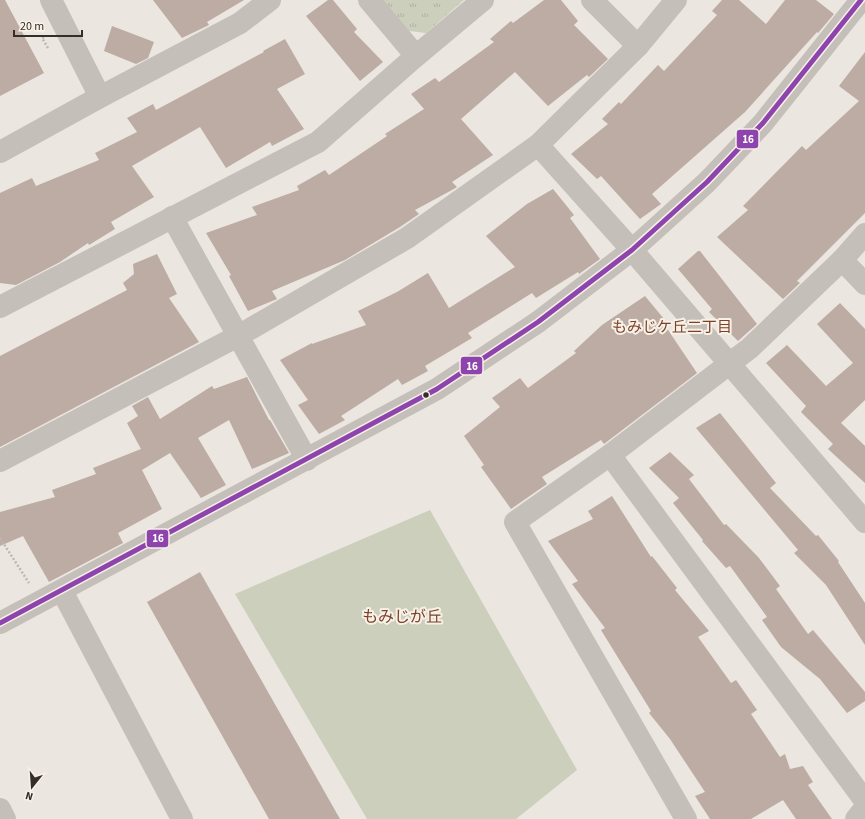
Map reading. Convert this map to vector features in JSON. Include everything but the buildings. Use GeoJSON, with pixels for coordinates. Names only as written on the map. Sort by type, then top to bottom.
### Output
{"type":"FeatureCollection","features":[{"type":"Feature","properties":{"kind":"street"},"geometry":{"type":"LineString","coordinates":[[51,0],[100,96]]}},
{"type":"Feature","properties":{"kind":"street"},"geometry":{"type":"LineString","coordinates":[[0,152],[100,96],[240,23],[270,0]]}},
{"type":"Feature","properties":{"kind":"street"},"geometry":{"type":"LineString","coordinates":[[369,0],[416,56]]}},
{"type":"Feature","properties":{"kind":"street"},"geometry":{"type":"LineString","coordinates":[[0,307],[318,142],[416,56],[483,0]]}},
{"type":"Feature","properties":{"kind":"street"},"geometry":{"type":"LineString","coordinates":[[592,0],[638,46]]}},
{"type":"Feature","properties":{"kind":"street"},"geometry":{"type":"LineString","coordinates":[[0,461],[238,336],[407,238],[538,146],[638,46],[676,0]]}},
{"type":"Feature","properties":{"kind":"street"},"geometry":{"type":"LineString","coordinates":[[0,623],[307,460],[437,389],[538,322],[632,250],[707,182],[763,123],[861,0]]}},
{"type":"Feature","properties":{"kind":"street"},"geometry":{"type":"LineString","coordinates":[[538,146],[632,250],[865,522]]}},
{"type":"Feature","properties":{"kind":"street"},"geometry":{"type":"LineString","coordinates":[[172,217],[307,460]]}},
{"type":"Feature","properties":{"kind":"street"},"geometry":{"type":"LineString","coordinates":[[679,816],[515,522],[610,455],[731,364],[750,348],[842,260],[865,234]]}},
{"type":"Feature","properties":{"kind":"street"},"geometry":{"type":"LineString","coordinates":[[842,260],[865,284]]}},
{"type":"Feature","properties":{"kind":"street"},"geometry":{"type":"LineString","coordinates":[[610,455],[865,801]]}},
{"type":"Feature","properties":{"kind":"street"},"geometry":{"type":"LineString","coordinates":[[62,590],[182,819]]}},
{"type":"Feature","properties":{"kind":"street"},"geometry":{"type":"LineString","coordinates":[[856,819],[865,808]]}},
{"type":"Feature","properties":{"kind":"street"},"geometry":{"type":"LineString","coordinates":[[0,809],[5,819]]}},
{"type":"Feature","properties":{"kind":"path"},"geometry":{"type":"LineString","coordinates":[[0,538],[41,602]]}},
{"type":"Feature","properties":{"kind":"green space"},"geometry":{"type":"Polygon","coordinates":[[[381,0],[464,0],[426,33],[409,31],[381,0]]]}},
{"type":"Feature","properties":{"kind":"green space"},"geometry":{"type":"Polygon","coordinates":[[[430,510],[577,770],[516,819],[367,819],[235,594],[430,510]]]}},
{"type":"Feature","properties":{"kind":"transit line","name":"16"},"geometry":{"type":"LineString","coordinates":[[0,623],[437,389],[538,322],[632,250],[707,182],[763,123],[861,0]]}},
{"type":"Feature","properties":{"kind":"district","name":"もみじケ丘二丁目"},"geometry":{"type":"Point","coordinates":[672,327]}},
{"type":"Feature","properties":{"kind":"district","name":"もみじが丘"},"geometry":{"type":"Point","coordinates":[402,617]}}]}
